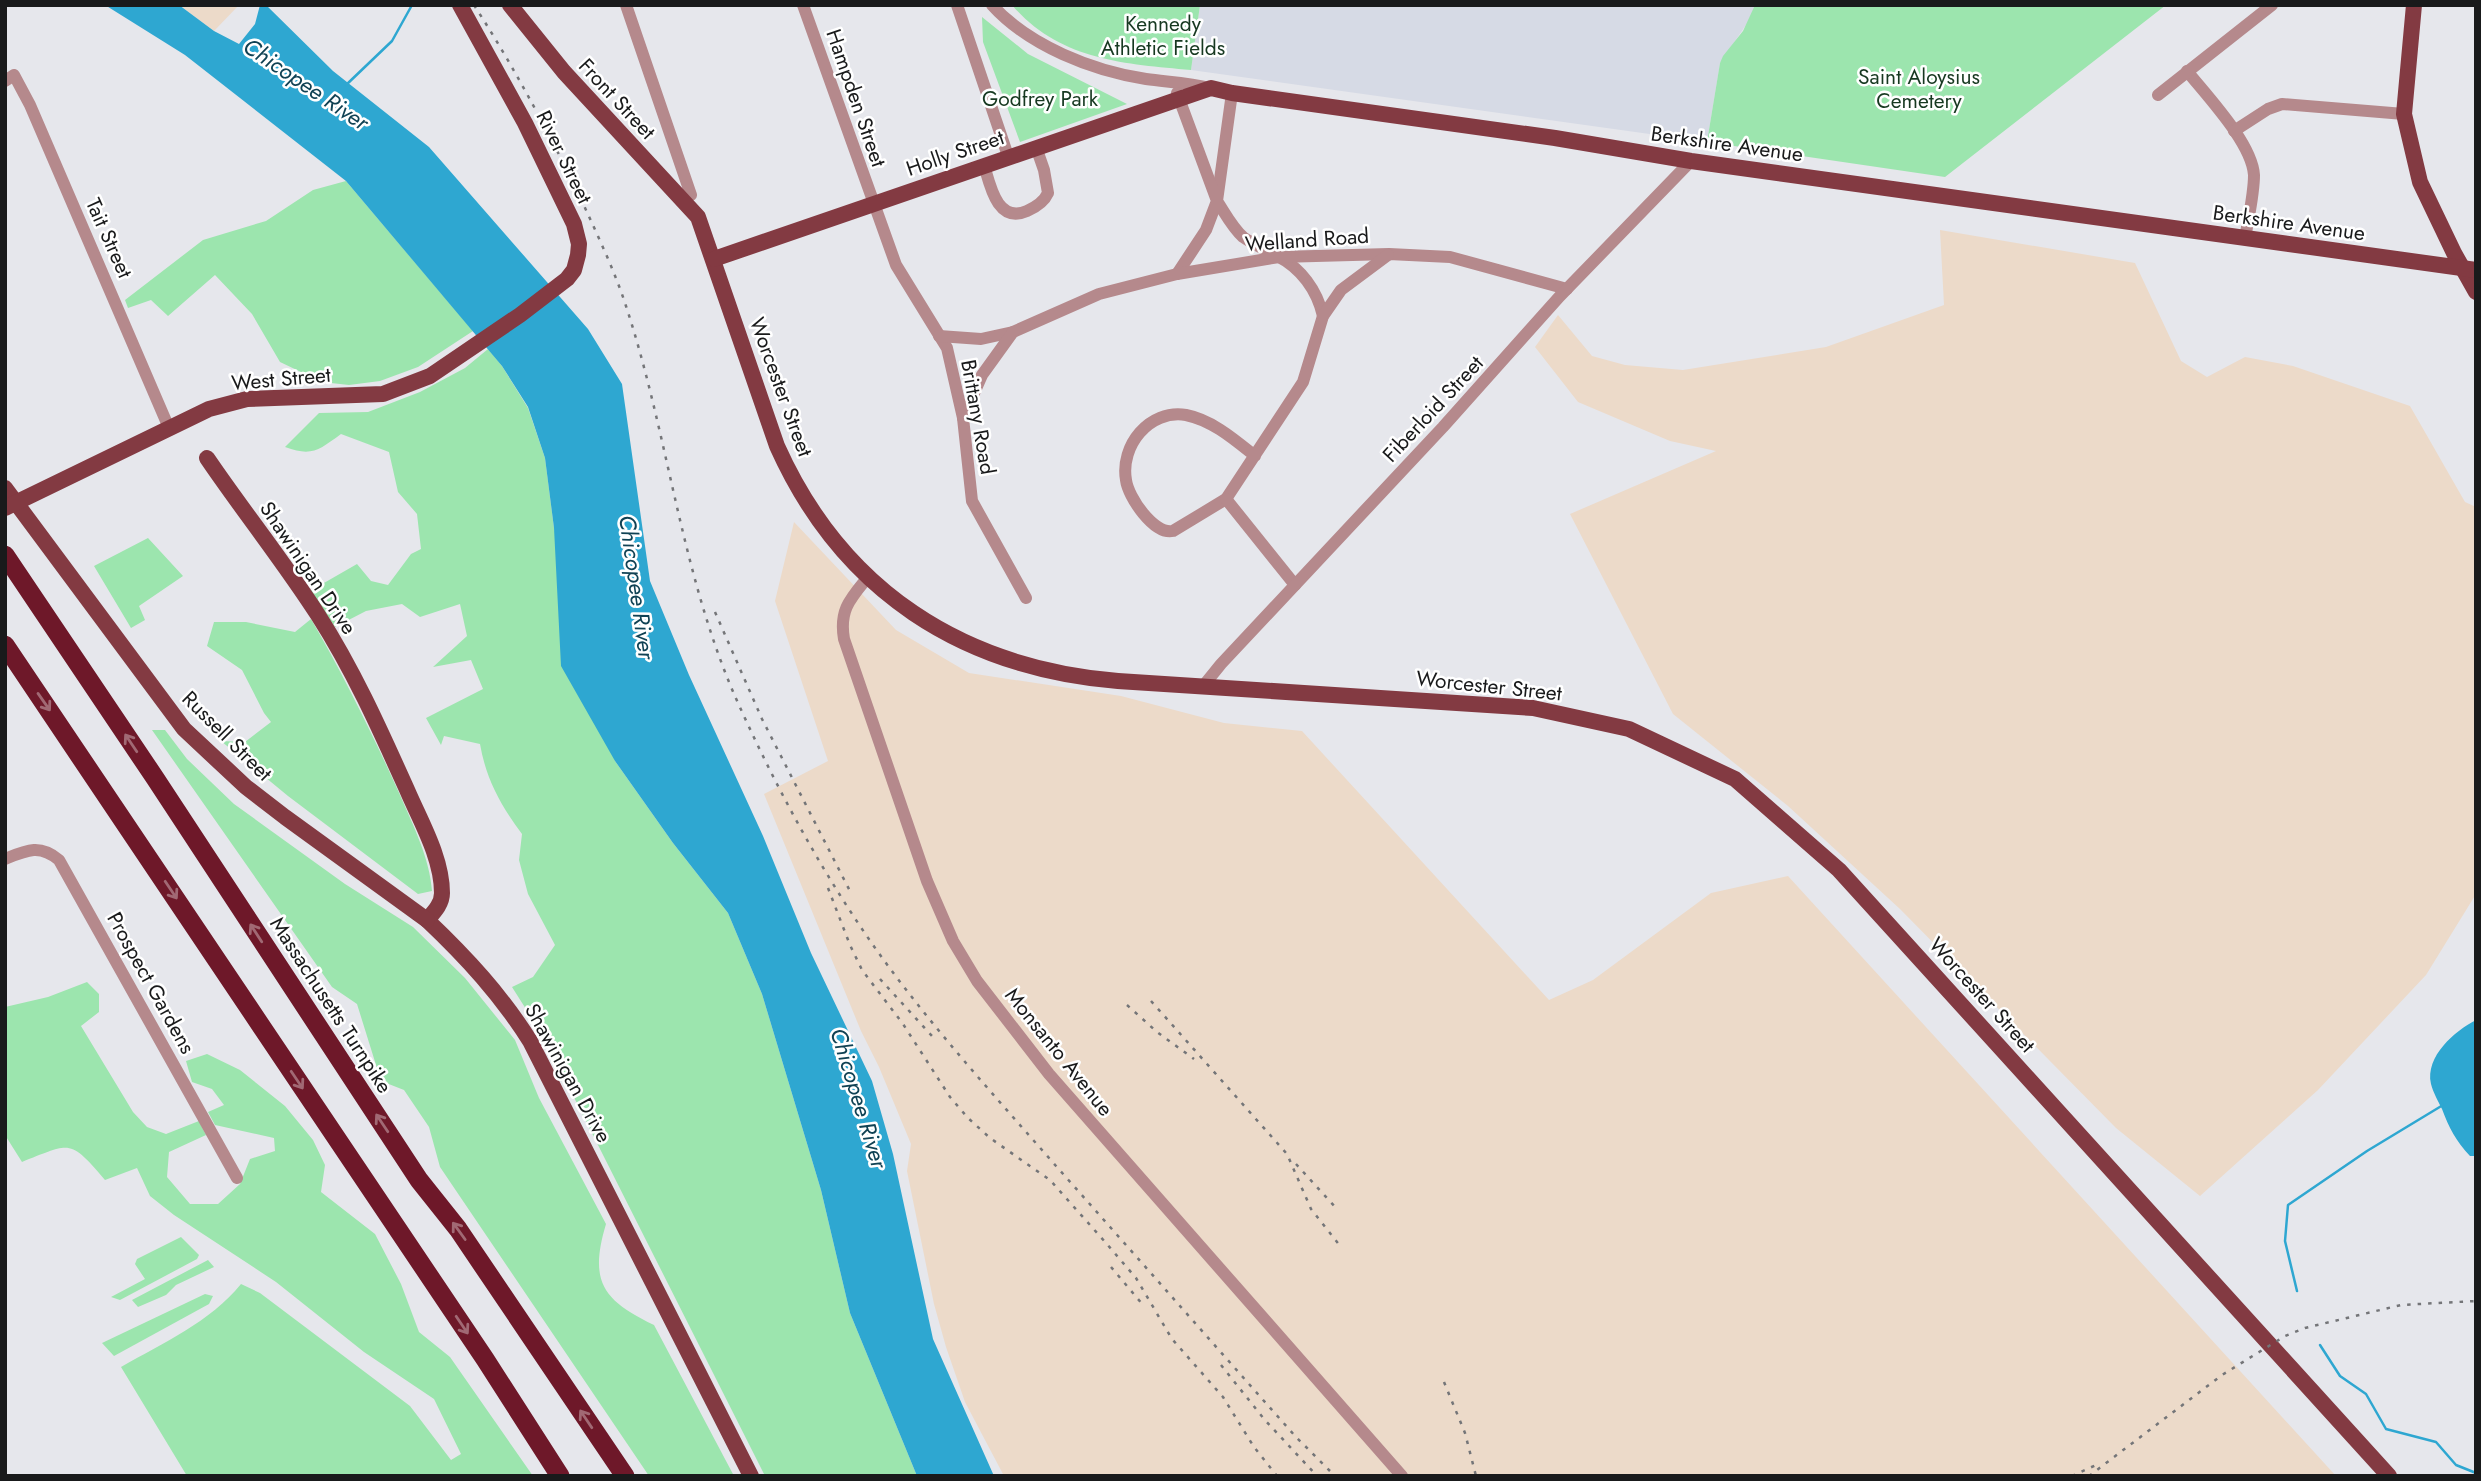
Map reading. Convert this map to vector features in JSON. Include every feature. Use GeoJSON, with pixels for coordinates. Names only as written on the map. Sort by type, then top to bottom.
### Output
{"type":"FeatureCollection","features":[{"type":"Feature","properties":{"kind":"highway","name":"Massachusetts Turnpike"},"geometry":{"type":"LineString","coordinates":[[5,555],[419,1180],[458,1229],[625,1476]]}},
{"type":"Feature","properties":{"kind":"highway"},"geometry":{"type":"LineString","coordinates":[[5,645],[485,1359],[560,1476]]}},
{"type":"Feature","properties":{"kind":"main road","name":"River Street"},"geometry":{"type":"LineString","coordinates":[[460,5],[525,123],[574,224],[579,244],[577,260],[571,274],[520,315]]}},
{"type":"Feature","properties":{"kind":"main road","name":"Front Street"},"geometry":{"type":"LineString","coordinates":[[510,5],[564,72],[698,217]]}},
{"type":"Feature","properties":{"kind":"main road"},"geometry":{"type":"LineString","coordinates":[[2414,5],[2404,114],[2420,182],[2468,268],[2476,292]]}},
{"type":"Feature","properties":{"kind":"main road","name":"Holly Street"},"geometry":{"type":"LineString","coordinates":[[714,259],[1211,88]]}},
{"type":"Feature","properties":{"kind":"main road","name":"Berkshire Avenue"},"geometry":{"type":"LineString","coordinates":[[1211,88],[1691,161],[2468,268]]}},
{"type":"Feature","properties":{"kind":"main road","name":"Worcester Street"},"geometry":{"type":"LineString","coordinates":[[698,217],[788,471],[827,532],[867,577],[927,623],[968,645],[1001,658],[1047,671],[1091,678],[1533,708],[1629,729],[1735,779],[1849,880],[2389,1476]]}},
{"type":"Feature","properties":{"kind":"main road","name":"West Street"},"geometry":{"type":"LineString","coordinates":[[11,505],[209,409],[247,399],[383,394],[430,376],[520,315]]}},
{"type":"Feature","properties":{"kind":"main road","name":"Shawinigan Drive"},"geometry":{"type":"LineString","coordinates":[[207,458],[318,615],[341,654],[426,831],[437,863],[442,895],[438,908],[427,920],[468,959],[493,988],[530,1041],[751,1476]]}},
{"type":"Feature","properties":{"kind":"main road","name":"Russell Street"},"geometry":{"type":"LineString","coordinates":[[5,488],[11,505],[184,729],[265,802],[427,920]]}},
{"type":"Feature","properties":{"kind":"street"},"geometry":{"type":"LineString","coordinates":[[626,5],[691,195]]}},
{"type":"Feature","properties":{"kind":"street","name":"Hampden Street"},"geometry":{"type":"LineString","coordinates":[[803,5],[873,204]]}},
{"type":"Feature","properties":{"kind":"street"},"geometry":{"type":"LineString","coordinates":[[957,5],[1008,156]]}},
{"type":"Feature","properties":{"kind":"street","name":"Berkshire Avenue"},"geometry":{"type":"LineString","coordinates":[[992,5],[1037,40],[1068,58],[1106,71],[1211,88]]}},
{"type":"Feature","properties":{"kind":"street"},"geometry":{"type":"LineString","coordinates":[[2158,95],[2272,5]]}},
{"type":"Feature","properties":{"kind":"street"},"geometry":{"type":"LineString","coordinates":[[2187,71],[2234,131],[2246,151],[2254,177],[2245,239]]}},
{"type":"Feature","properties":{"kind":"street","name":"Tait Street"},"geometry":{"type":"LineString","coordinates":[[5,81],[14,75],[30,105],[169,429]]}},
{"type":"Feature","properties":{"kind":"street"},"geometry":{"type":"LineString","coordinates":[[1173,82],[1217,201],[1234,228],[1257,246],[1279,257],[1313,288],[1323,316]]}},
{"type":"Feature","properties":{"kind":"street"},"geometry":{"type":"LineString","coordinates":[[1177,274],[1206,230],[1217,201],[1232,93]]}},
{"type":"Feature","properties":{"kind":"street"},"geometry":{"type":"LineString","coordinates":[[2234,131],[2268,109],[2282,104],[2404,114]]}},
{"type":"Feature","properties":{"kind":"street"},"geometry":{"type":"LineString","coordinates":[[984,165],[992,193],[1000,207],[1013,214],[1020,214],[1039,204],[1048,193],[1036,147]]}},
{"type":"Feature","properties":{"kind":"street","name":"Fiberloid Street"},"geometry":{"type":"LineString","coordinates":[[1204,685],[1567,289],[1691,161]]}},
{"type":"Feature","properties":{"kind":"street","name":"Brittany Road"},"geometry":{"type":"LineString","coordinates":[[873,204],[896,265],[947,348],[963,418],[972,501],[1026,598]]}},
{"type":"Feature","properties":{"kind":"street"},"geometry":{"type":"LineString","coordinates":[[1255,456],[1230,437],[1197,418],[1184,415],[1167,416],[1149,424],[1134,439],[1126,458],[1126,481],[1146,517],[1166,533],[1226,499],[1255,456],[1303,382],[1323,316],[1341,290],[1389,254]]}},
{"type":"Feature","properties":{"kind":"street","name":"Welland Road"},"geometry":{"type":"LineString","coordinates":[[939,336],[981,339],[1013,332],[1099,294],[1177,274],[1279,257],[1389,254],[1450,257],[1567,289]]}},
{"type":"Feature","properties":{"kind":"street"},"geometry":{"type":"LineString","coordinates":[[963,418],[982,375],[1013,332]]}},
{"type":"Feature","properties":{"kind":"street"},"geometry":{"type":"LineString","coordinates":[[1226,499],[1295,585]]}},
{"type":"Feature","properties":{"kind":"street","name":"Monsanto Avenue"},"geometry":{"type":"LineString","coordinates":[[867,577],[843,613],[844,639],[927,881],[953,941],[996,1007],[1049,1074],[1402,1476]]}},
{"type":"Feature","properties":{"kind":"street","name":"Prospect Gardens"},"geometry":{"type":"LineString","coordinates":[[5,859],[35,849],[47,850],[59,860],[237,1178]]}},
{"type":"Feature","properties":{"kind":"shaded area"},"geometry":{"type":"Polygon","coordinates":[[[179,5],[239,5],[214,31],[179,5]]]}},
{"type":"Feature","properties":{"kind":"shaded area"},"geometry":{"type":"Polygon","coordinates":[[[1200,5],[1755,5],[1750,19],[1720,63],[1707,142],[1191,70],[1200,5]]]}},
{"type":"Feature","properties":{"kind":"shaded area"},"geometry":{"type":"Polygon","coordinates":[[[1940,230],[2135,263],[2181,361],[2207,377],[2245,357],[2293,366],[2410,406],[2465,502],[2476,507],[2476,894],[2426,975],[2318,1090],[2200,1196],[2116,1128],[1900,909],[1788,806],[1673,714],[1570,514],[1716,451],[1670,441],[1578,402],[1535,347],[1558,315],[1592,356],[1625,365],[1683,370],[1826,347],[1944,305],[1940,230]]]}},
{"type":"Feature","properties":{"kind":"shaded area"},"geometry":{"type":"Polygon","coordinates":[[[794,522],[896,630],[969,673],[1121,696],[1224,723],[1302,731],[1549,1000],[1593,980],[1711,893],[1788,876],[2336,1476],[1004,1476],[965,1402],[946,1347],[934,1304],[907,1171],[911,1144],[861,1031],[764,794],[828,761],[775,601],[794,522]]]}},
{"type":"Feature","properties":{"kind":"green space","name":"Kennedy Athletic Fields"},"geometry":{"type":"Polygon","coordinates":[[[1012,5],[1200,5],[1191,70],[1141,65],[1094,56],[1050,38],[1012,5]]]}},
{"type":"Feature","properties":{"kind":"green space","name":"Saint Aloysius Cemetery"},"geometry":{"type":"Polygon","coordinates":[[[1755,5],[2166,5],[1945,177],[1707,142],[1720,63],[1743,31],[1755,5]]]}},
{"type":"Feature","properties":{"kind":"green space","name":"Godfrey Park"},"geometry":{"type":"Polygon","coordinates":[[[982,17],[1028,54],[1127,104],[1020,142],[983,42],[982,17]]]}},
{"type":"Feature","properties":{"kind":"green space"},"geometry":{"type":"Polygon","coordinates":[[[346,181],[473,331],[418,367],[380,381],[349,385],[322,382],[280,362],[252,314],[215,275],[168,316],[151,300],[128,308],[125,300],[203,240],[266,221],[313,190],[346,181]]]}},
{"type":"Feature","properties":{"kind":"green space"},"geometry":{"type":"Polygon","coordinates":[[[488,349],[528,408],[545,458],[554,528],[615,761],[673,843],[728,913],[762,994],[821,1190],[850,1313],[917,1476],[765,1476],[543,1036],[512,987],[533,977],[555,945],[528,894],[519,860],[522,834],[495,792],[480,744],[444,736],[441,745],[426,718],[483,689],[471,660],[433,667],[467,636],[460,604],[420,617],[402,604],[366,611],[335,627],[310,591],[357,564],[371,581],[388,585],[411,554],[421,549],[417,514],[398,492],[389,452],[341,434],[309,452],[285,447],[319,413],[368,412],[420,392],[465,368],[488,349]]]}},
{"type":"Feature","properties":{"kind":"green space"},"geometry":{"type":"Polygon","coordinates":[[[148,538],[183,576],[139,606],[145,620],[131,628],[94,566],[148,538]]]}},
{"type":"Feature","properties":{"kind":"green space"},"geometry":{"type":"Polygon","coordinates":[[[311,619],[358,706],[400,795],[424,854],[432,891],[418,894],[288,796],[221,741],[245,742],[271,722],[242,670],[207,646],[214,622],[246,622],[295,632],[311,619]]]}},
{"type":"Feature","properties":{"kind":"green space"},"geometry":{"type":"Polygon","coordinates":[[[152,730],[165,730],[187,759],[234,804],[345,884],[413,927],[465,978],[515,1040],[539,1098],[606,1224],[599,1260],[604,1286],[622,1307],[654,1325],[734,1476],[649,1476],[440,1167],[429,1127],[404,1090],[381,1081],[357,1004],[332,987],[152,730]]]}},
{"type":"Feature","properties":{"kind":"green space"},"geometry":{"type":"Polygon","coordinates":[[[87,982],[99,994],[99,1012],[81,1026],[133,1112],[147,1127],[166,1134],[199,1121],[206,1135],[169,1152],[167,1177],[190,1204],[218,1204],[240,1184],[250,1159],[275,1151],[274,1138],[215,1125],[208,1112],[224,1105],[212,1089],[192,1082],[186,1061],[207,1054],[240,1070],[285,1106],[313,1140],[325,1165],[321,1192],[375,1234],[401,1284],[419,1332],[450,1357],[533,1476],[187,1476],[121,1367],[200,1321],[241,1284],[260,1293],[410,1406],[451,1460],[461,1454],[434,1399],[364,1352],[276,1282],[174,1215],[150,1196],[137,1168],[105,1180],[84,1157],[68,1148],[60,1148],[22,1162],[5,1135],[5,1007],[48,997],[87,982]]]}},
{"type":"Feature","properties":{"kind":"green space"},"geometry":{"type":"Polygon","coordinates":[[[181,1237],[199,1255],[197,1259],[120,1300],[111,1297],[145,1279],[135,1264],[137,1259],[181,1237]]]}},
{"type":"Feature","properties":{"kind":"green space"},"geometry":{"type":"Polygon","coordinates":[[[208,1260],[214,1267],[176,1285],[166,1295],[138,1307],[132,1300],[208,1260]]]}},
{"type":"Feature","properties":{"kind":"green space"},"geometry":{"type":"Polygon","coordinates":[[[205,1294],[213,1296],[209,1304],[114,1356],[102,1343],[205,1294]]]}},
{"type":"Feature","properties":{"kind":"water","name":"Chicopee River"},"geometry":{"type":"Polygon","coordinates":[[[105,5],[179,5],[214,31],[239,44],[255,24],[260,5],[266,5],[333,71],[429,147],[588,329],[622,384],[650,581],[689,675],[763,836],[811,953],[872,1081],[893,1154],[933,1339],[994,1476],[917,1476],[850,1313],[821,1190],[762,994],[728,913],[673,843],[615,761],[561,666],[554,528],[545,458],[528,407],[502,366],[346,181],[185,55],[105,5]]]}},
{"type":"Feature","properties":{"kind":"water"},"geometry":{"type":"Polygon","coordinates":[[[2476,1020],[2476,1156],[2470,1156],[2450,1128],[2433,1090],[2430,1074],[2443,1046],[2476,1020]]]}},
{"type":"Feature","properties":{"kind":"waterway","name":"Chicopee River"},"geometry":{"type":"LineString","coordinates":[[346,85],[392,41],[412,5]]}},
{"type":"Feature","properties":{"kind":"waterway"},"geometry":{"type":"LineString","coordinates":[[2297,1291],[2285,1241],[2288,1205],[2367,1151],[2443,1105]]}},
{"type":"Feature","properties":{"kind":"waterway"},"geometry":{"type":"LineString","coordinates":[[2320,1345],[2340,1376],[2366,1394],[2386,1429],[2436,1442],[2456,1465],[2476,1473]]}},
{"type":"Feature","properties":{"kind":"railway"},"geometry":{"type":"LineString","coordinates":[[474,5],[556,148],[616,278],[641,355],[689,556],[719,655],[768,766],[817,857],[873,945],[962,1058],[1296,1437],[1335,1476]]}},
{"type":"Feature","properties":{"kind":"railway"},"geometry":{"type":"LineString","coordinates":[[715,612],[762,719],[852,895]]}},
{"type":"Feature","properties":{"kind":"railway"},"geometry":{"type":"LineString","coordinates":[[828,888],[862,970],[903,1024],[950,1097],[990,1138],[1050,1180],[1106,1243],[1136,1278],[1172,1339],[1223,1397],[1254,1447],[1277,1476]]}},
{"type":"Feature","properties":{"kind":"railway"},"geometry":{"type":"LineString","coordinates":[[880,979],[932,1036]]}},
{"type":"Feature","properties":{"kind":"railway"},"geometry":{"type":"LineString","coordinates":[[1151,1001],[1287,1154],[1311,1209],[1341,1247]]}},
{"type":"Feature","properties":{"kind":"railway"},"geometry":{"type":"LineString","coordinates":[[1127,1005],[1157,1032],[1194,1059]]}},
{"type":"Feature","properties":{"kind":"railway"},"geometry":{"type":"LineString","coordinates":[[1296,1164],[1337,1209]]}},
{"type":"Feature","properties":{"kind":"railway"},"geometry":{"type":"LineString","coordinates":[[1111,1267],[1143,1305]]}},
{"type":"Feature","properties":{"kind":"railway"},"geometry":{"type":"LineString","coordinates":[[2089,1476],[2222,1375],[2285,1336],[2305,1328],[2401,1305],[2476,1301]]}},
{"type":"Feature","properties":{"kind":"railway"},"geometry":{"type":"LineString","coordinates":[[1221,1365],[1264,1419],[1317,1476]]}},
{"type":"Feature","properties":{"kind":"railway"},"geometry":{"type":"LineString","coordinates":[[1444,1382],[1465,1433],[1476,1476]]}},
{"type":"Feature","properties":{"kind":"railway"},"geometry":{"type":"LineString","coordinates":[[2072,1476],[2096,1465]]}}]}
